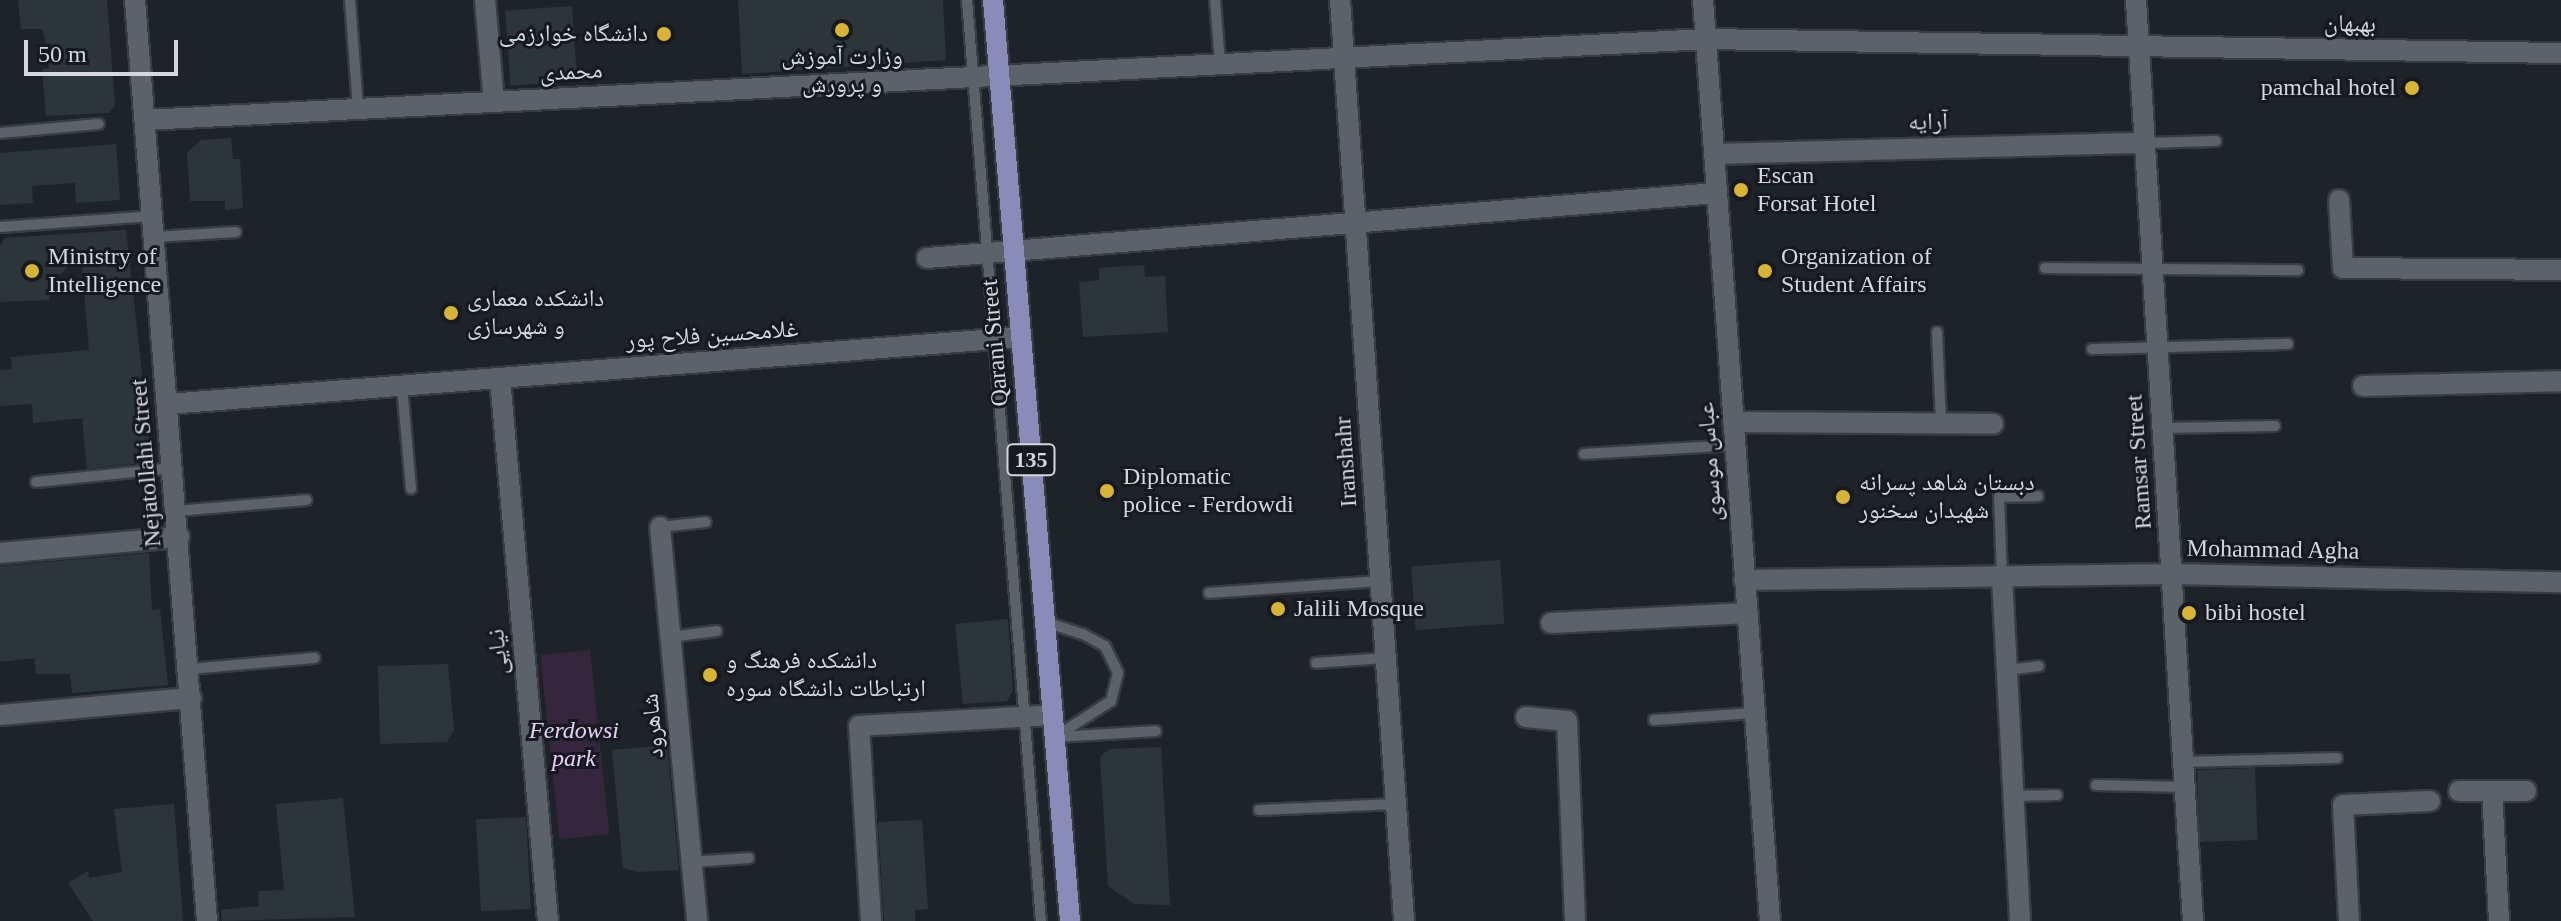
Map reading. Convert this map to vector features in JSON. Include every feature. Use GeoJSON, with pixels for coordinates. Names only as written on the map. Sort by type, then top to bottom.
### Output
{"type":"FeatureCollection","features":[{"type":"Feature","properties":{"kind":"main road","name":"Qarani Street"},"geometry":{"type":"LineString","coordinates":[[993,0],[1070,921]]}},
{"type":"Feature","properties":{"kind":"street","name":"Nejatollahi Street"},"geometry":{"type":"LineString","coordinates":[[135,0],[207,921]]}},
{"type":"Feature","properties":{"kind":"street"},"geometry":{"type":"LineString","coordinates":[[485,0],[494,102]]}},
{"type":"Feature","properties":{"kind":"street","name":"Iranshahr"},"geometry":{"type":"LineString","coordinates":[[1340,0],[1404,921]]}},
{"type":"Feature","properties":{"kind":"street","name":"عباس موسوی"},"geometry":{"type":"LineString","coordinates":[[1703,0],[1770,921]]}},
{"type":"Feature","properties":{"kind":"street","name":"Ramsar Street"},"geometry":{"type":"LineString","coordinates":[[2136,0],[2193,921]]}},
{"type":"Feature","properties":{"kind":"street","name":"محمدی"},"geometry":{"type":"LineString","coordinates":[[145,120],[1705,39]]}},
{"type":"Feature","properties":{"kind":"street","name":"بهبهان"},"geometry":{"type":"LineString","coordinates":[[1705,39],[2561,53]]}},
{"type":"Feature","properties":{"kind":"street","name":"آرایه"},"geometry":{"type":"LineString","coordinates":[[1714,154],[2144,143]]}},
{"type":"Feature","properties":{"kind":"street"},"geometry":{"type":"LineString","coordinates":[[927,258],[1716,193]]}},
{"type":"Feature","properties":{"kind":"street"},"geometry":{"type":"LineString","coordinates":[[2339,200],[2343,268],[2561,270]]}},
{"type":"Feature","properties":{"kind":"street","name":"غلامحسین فلاح‌ پور"},"geometry":{"type":"LineString","coordinates":[[168,404],[1021,337]]}},
{"type":"Feature","properties":{"kind":"street","name":"نیایی"},"geometry":{"type":"LineString","coordinates":[[500,378],[548,921]]}},
{"type":"Feature","properties":{"kind":"street"},"geometry":{"type":"LineString","coordinates":[[2363,386],[2561,381]]}},
{"type":"Feature","properties":{"kind":"street"},"geometry":{"type":"LineString","coordinates":[[1733,422],[1993,424]]}},
{"type":"Feature","properties":{"kind":"street","name":"شاهرود"},"geometry":{"type":"LineString","coordinates":[[660,527],[697,921]]}},
{"type":"Feature","properties":{"kind":"street"},"geometry":{"type":"LineString","coordinates":[[0,553],[179,537]]}},
{"type":"Feature","properties":{"kind":"street","name":"Mohammad Agha"},"geometry":{"type":"LineString","coordinates":[[1744,580],[2172,574],[2561,582]]}},
{"type":"Feature","properties":{"kind":"street"},"geometry":{"type":"LineString","coordinates":[[2002,577],[2020,921]]}},
{"type":"Feature","properties":{"kind":"street"},"geometry":{"type":"LineString","coordinates":[[1551,623],[1748,613]]}},
{"type":"Feature","properties":{"kind":"street"},"geometry":{"type":"LineString","coordinates":[[0,715],[191,698]]}},
{"type":"Feature","properties":{"kind":"street"},"geometry":{"type":"LineString","coordinates":[[871,921],[859,726],[1053,715]]}},
{"type":"Feature","properties":{"kind":"street"},"geometry":{"type":"LineString","coordinates":[[1526,717],[1567,721],[1575,921]]}},
{"type":"Feature","properties":{"kind":"street"},"geometry":{"type":"LineString","coordinates":[[2459,791],[2526,791]]}},
{"type":"Feature","properties":{"kind":"street"},"geometry":{"type":"LineString","coordinates":[[2492,791],[2499,921]]}},
{"type":"Feature","properties":{"kind":"street"},"geometry":{"type":"LineString","coordinates":[[2349,921],[2343,805],[2430,801]]}},
{"type":"Feature","properties":{"kind":"lane"},"geometry":{"type":"LineString","coordinates":[[350,0],[358,109]]}},
{"type":"Feature","properties":{"kind":"lane"},"geometry":{"type":"LineString","coordinates":[[967,0],[1041,921]]}},
{"type":"Feature","properties":{"kind":"lane"},"geometry":{"type":"LineString","coordinates":[[1215,0],[1220,64]]}},
{"type":"Feature","properties":{"kind":"lane"},"geometry":{"type":"LineString","coordinates":[[0,133],[99,124]]}},
{"type":"Feature","properties":{"kind":"lane"},"geometry":{"type":"LineString","coordinates":[[2144,143],[2216,141]]}},
{"type":"Feature","properties":{"kind":"lane"},"geometry":{"type":"LineString","coordinates":[[0,227],[153,226],[236,232]]}},
{"type":"Feature","properties":{"kind":"lane"},"geometry":{"type":"LineString","coordinates":[[2045,268],[2298,270]]}},
{"type":"Feature","properties":{"kind":"lane"},"geometry":{"type":"LineString","coordinates":[[1937,332],[1941,424]]}},
{"type":"Feature","properties":{"kind":"lane"},"geometry":{"type":"LineString","coordinates":[[2092,349],[2288,344]]}},
{"type":"Feature","properties":{"kind":"lane"},"geometry":{"type":"LineString","coordinates":[[402,386],[411,489]]}},
{"type":"Feature","properties":{"kind":"lane"},"geometry":{"type":"LineString","coordinates":[[2162,428],[2275,426]]}},
{"type":"Feature","properties":{"kind":"lane"},"geometry":{"type":"LineString","coordinates":[[1584,454],[1735,445]]}},
{"type":"Feature","properties":{"kind":"lane"},"geometry":{"type":"LineString","coordinates":[[36,482],[173,468]]}},
{"type":"Feature","properties":{"kind":"lane"},"geometry":{"type":"LineString","coordinates":[[2002,577],[1999,497],[2038,496]]}},
{"type":"Feature","properties":{"kind":"lane"},"geometry":{"type":"LineString","coordinates":[[176,511],[307,500]]}},
{"type":"Feature","properties":{"kind":"lane"},"geometry":{"type":"LineString","coordinates":[[660,527],[706,522]]}},
{"type":"Feature","properties":{"kind":"lane"},"geometry":{"type":"LineString","coordinates":[[1209,593],[1380,581]]}},
{"type":"Feature","properties":{"kind":"lane"},"geometry":{"type":"LineString","coordinates":[[1045,622],[1083,634],[1105,646],[1118,673],[1111,701],[1055,737]]}},
{"type":"Feature","properties":{"kind":"lane"},"geometry":{"type":"LineString","coordinates":[[670,637],[717,631]]}},
{"type":"Feature","properties":{"kind":"lane"},"geometry":{"type":"LineString","coordinates":[[189,669],[315,658]]}},
{"type":"Feature","properties":{"kind":"lane"},"geometry":{"type":"LineString","coordinates":[[1316,663],[1386,658]]}},
{"type":"Feature","properties":{"kind":"lane"},"geometry":{"type":"LineString","coordinates":[[2007,670],[2039,666]]}},
{"type":"Feature","properties":{"kind":"lane"},"geometry":{"type":"LineString","coordinates":[[1654,720],[1754,713]]}},
{"type":"Feature","properties":{"kind":"lane"},"geometry":{"type":"LineString","coordinates":[[1055,737],[1156,731]]}},
{"type":"Feature","properties":{"kind":"lane"},"geometry":{"type":"LineString","coordinates":[[2183,762],[2337,758]]}},
{"type":"Feature","properties":{"kind":"lane"},"geometry":{"type":"LineString","coordinates":[[2096,785],[2185,787]]}},
{"type":"Feature","properties":{"kind":"lane"},"geometry":{"type":"LineString","coordinates":[[2013,796],[2057,795]]}},
{"type":"Feature","properties":{"kind":"lane"},"geometry":{"type":"LineString","coordinates":[[1259,810],[1396,804]]}},
{"type":"Feature","properties":{"kind":"lane"},"geometry":{"type":"LineString","coordinates":[[692,862],[749,858]]}},
{"type":"Feature","properties":{"kind":"green space","name":"Ferdowsi park"},"geometry":{"type":"Polygon","coordinates":[[[590,650],[609,834],[560,839],[540,655],[590,650]]]}},
{"type":"Feature","properties":{"kind":"building"},"geometry":{"type":"Polygon","coordinates":[[[18,0],[107,0],[115,105],[109,113],[46,116],[42,69],[49,68],[43,29],[21,29],[18,0]]]}},
{"type":"Feature","properties":{"kind":"building","name":"وزارت آموزش و پرورش"},"geometry":{"type":"Polygon","coordinates":[[[738,0],[943,0],[946,60],[742,74],[738,0]]]}},
{"type":"Feature","properties":{"kind":"building"},"geometry":{"type":"Polygon","coordinates":[[[572,6],[577,81],[510,85],[505,11],[572,6]]]}},
{"type":"Feature","properties":{"kind":"building"},"geometry":{"type":"Polygon","coordinates":[[[231,138],[233,159],[240,159],[243,208],[225,210],[225,201],[190,201],[187,153],[201,140],[231,138]]]}},
{"type":"Feature","properties":{"kind":"building"},"geometry":{"type":"Polygon","coordinates":[[[116,144],[120,200],[76,203],[75,183],[32,186],[33,203],[0,205],[0,153],[116,144]]]}},
{"type":"Feature","properties":{"kind":"building"},"geometry":{"type":"Polygon","coordinates":[[[126,230],[152,462],[87,469],[82,418],[33,423],[32,404],[0,406],[0,370],[12,369],[11,357],[89,350],[81,252],[61,274],[49,275],[50,300],[0,302],[0,246],[5,238],[126,230]]]}},
{"type":"Feature","properties":{"kind":"building"},"geometry":{"type":"Polygon","coordinates":[[[1144,265],[1145,277],[1165,276],[1168,332],[1083,337],[1079,282],[1099,280],[1099,268],[1144,265]]]}},
{"type":"Feature","properties":{"kind":"building"},"geometry":{"type":"Polygon","coordinates":[[[149,553],[152,610],[160,609],[168,685],[72,693],[70,674],[36,674],[34,658],[0,662],[0,566],[149,553]]]}},
{"type":"Feature","properties":{"kind":"building"},"geometry":{"type":"Polygon","coordinates":[[[1500,560],[1504,624],[1416,630],[1411,566],[1500,560]]]}},
{"type":"Feature","properties":{"kind":"building"},"geometry":{"type":"Polygon","coordinates":[[[1008,619],[1013,690],[1007,701],[963,704],[955,624],[1008,619]]]}},
{"type":"Feature","properties":{"kind":"building"},"geometry":{"type":"Polygon","coordinates":[[[448,664],[454,730],[447,742],[380,744],[378,666],[448,664]]]}},
{"type":"Feature","properties":{"kind":"building"},"geometry":{"type":"Polygon","coordinates":[[[667,745],[679,870],[638,872],[623,868],[612,750],[667,745]]]}},
{"type":"Feature","properties":{"kind":"building"},"geometry":{"type":"Polygon","coordinates":[[[1161,747],[1170,905],[1134,904],[1108,886],[1100,757],[1109,749],[1161,747]]]}},
{"type":"Feature","properties":{"kind":"building"},"geometry":{"type":"Polygon","coordinates":[[[2255,768],[2258,840],[2200,842],[2197,770],[2255,768]]]}},
{"type":"Feature","properties":{"kind":"building"},"geometry":{"type":"Polygon","coordinates":[[[343,798],[355,917],[222,921],[221,910],[259,906],[258,891],[284,890],[276,804],[343,798]]]}},
{"type":"Feature","properties":{"kind":"building"},"geometry":{"type":"Polygon","coordinates":[[[174,804],[183,921],[93,921],[68,883],[88,871],[89,878],[122,872],[114,809],[174,804]]]}},
{"type":"Feature","properties":{"kind":"building"},"geometry":{"type":"Polygon","coordinates":[[[526,817],[531,909],[481,911],[476,820],[526,817]]]}},
{"type":"Feature","properties":{"kind":"building"},"geometry":{"type":"Polygon","coordinates":[[[922,820],[928,909],[915,910],[915,921],[884,921],[878,822],[922,820]]]}},
{"type":"Feature","properties":{"kind":"place","name":"وزارت آموزش و پرورش"},"geometry":{"type":"Point","coordinates":[842,30]}},
{"type":"Feature","properties":{"kind":"place","name":"دانشگاه خوارزمی"},"geometry":{"type":"Point","coordinates":[664,34]}},
{"type":"Feature","properties":{"kind":"place","name":"pamchal hotel"},"geometry":{"type":"Point","coordinates":[2412,88]}},
{"type":"Feature","properties":{"kind":"place","name":"Escan Forsat Hotel"},"geometry":{"type":"Point","coordinates":[1741,190]}},
{"type":"Feature","properties":{"kind":"place","name":"Ministry of Intelligence"},"geometry":{"type":"Point","coordinates":[32,271]}},
{"type":"Feature","properties":{"kind":"place","name":"Organization of Student Affairs"},"geometry":{"type":"Point","coordinates":[1765,271]}},
{"type":"Feature","properties":{"kind":"place","name":"دانشکده معماری و شهرسازی"},"geometry":{"type":"Point","coordinates":[451,313]}},
{"type":"Feature","properties":{"kind":"place","name":"Diplomatic police - Ferdowdi"},"geometry":{"type":"Point","coordinates":[1107,491]}},
{"type":"Feature","properties":{"kind":"place","name":"دبستان شاهد پسرانه شهیدان سخنور"},"geometry":{"type":"Point","coordinates":[1843,497]}},
{"type":"Feature","properties":{"kind":"place","name":"Jalili Mosque"},"geometry":{"type":"Point","coordinates":[1278,609]}},
{"type":"Feature","properties":{"kind":"place","name":"bibi hostel"},"geometry":{"type":"Point","coordinates":[2189,613]}},
{"type":"Feature","properties":{"kind":"place","name":"دانشکده فرهنگ و ارتباطات دانشگاه سوره"},"geometry":{"type":"Point","coordinates":[710,675]}}]}
